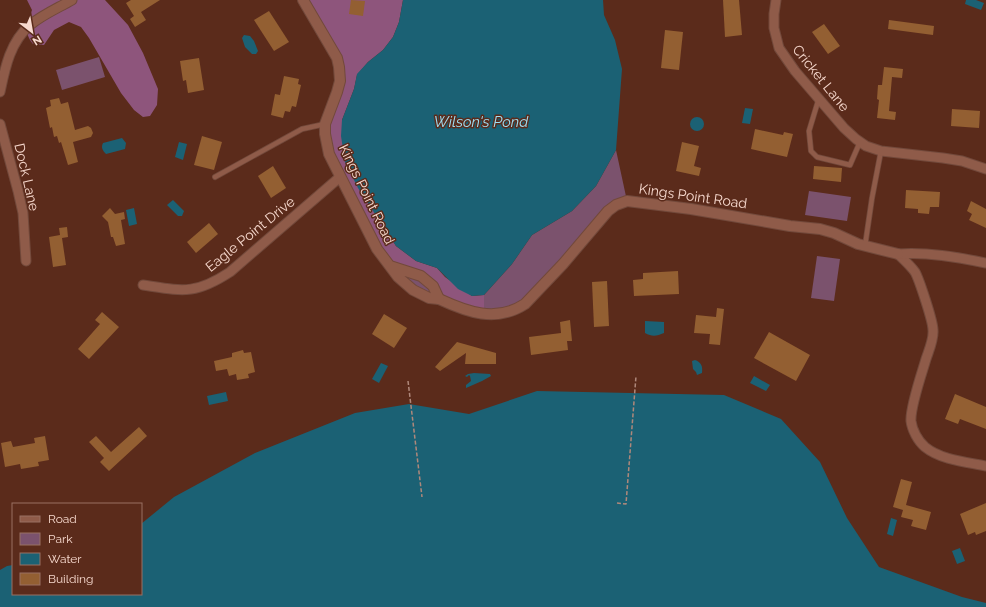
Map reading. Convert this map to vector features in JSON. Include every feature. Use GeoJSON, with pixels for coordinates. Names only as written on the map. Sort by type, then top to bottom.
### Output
{"type":"FeatureCollection","features":[{"type":"Feature","properties":{"kind":"street"},"geometry":{"type":"LineString","coordinates":[[0,92],[5,68],[14,44],[20,36],[31,24],[72,0]]}},
{"type":"Feature","properties":{"kind":"street","name":"Kings Point Road"},"geometry":{"type":"LineString","coordinates":[[304,0],[338,58],[340,67],[340,81],[325,124],[325,134],[329,154],[377,249],[398,277],[413,290],[429,298],[439,299],[453,305],[484,314],[504,314],[517,309],[525,304],[563,264],[608,211],[616,205],[627,201],[691,208],[790,226],[820,229],[834,233],[858,244],[898,254],[919,252],[954,256],[986,263]]}},
{"type":"Feature","properties":{"kind":"street","name":"Cricket Lane"},"geometry":{"type":"LineString","coordinates":[[776,0],[774,28],[779,48],[791,65],[844,128],[860,142],[866,146],[881,151],[962,161],[986,169]]}},
{"type":"Feature","properties":{"kind":"street","name":"Dock Lane"},"geometry":{"type":"LineString","coordinates":[[0,124],[23,213],[26,261]]}},
{"type":"Feature","properties":{"kind":"street","name":"Eagle Point Drive"},"geometry":{"type":"LineString","coordinates":[[143,284],[170,289],[189,290],[198,289],[213,283],[230,272],[340,177]]}},
{"type":"Feature","properties":{"kind":"street"},"geometry":{"type":"LineString","coordinates":[[898,254],[914,271],[918,279],[933,329],[931,345],[912,410],[911,421],[914,432],[920,441],[932,452],[943,457],[986,466]]}},
{"type":"Feature","properties":{"kind":"street","name":"Kings Point Road"},"geometry":{"type":"LineString","coordinates":[[390,266],[421,276],[433,286],[439,299]]}},
{"type":"Feature","properties":{"kind":"lane"},"geometry":{"type":"LineString","coordinates":[[819,98],[809,131],[811,151],[817,157],[850,165],[860,142]]}},
{"type":"Feature","properties":{"kind":"lane"},"geometry":{"type":"LineString","coordinates":[[215,177],[302,129],[325,124]]}},
{"type":"Feature","properties":{"kind":"lane"},"geometry":{"type":"LineString","coordinates":[[865,246],[881,151]]}},
{"type":"Feature","properties":{"kind":"path"},"geometry":{"type":"LineString","coordinates":[[618,503],[626,504],[636,376]]}},
{"type":"Feature","properties":{"kind":"path"},"geometry":{"type":"LineString","coordinates":[[408,381],[422,497]]}},
{"type":"Feature","properties":{"kind":"green space"},"geometry":{"type":"Polygon","coordinates":[[[99,57],[105,77],[62,90],[56,70],[99,57]]]}},
{"type":"Feature","properties":{"kind":"green space"},"geometry":{"type":"Polygon","coordinates":[[[616,150],[627,201],[616,205],[525,304],[484,314],[484,295],[512,264],[532,235],[572,211],[596,186],[616,150]]]}},
{"type":"Feature","properties":{"kind":"green space"},"geometry":{"type":"Polygon","coordinates":[[[809,191],[851,197],[847,221],[805,215],[809,191]]]}},
{"type":"Feature","properties":{"kind":"green space"},"geometry":{"type":"Polygon","coordinates":[[[817,256],[840,259],[834,301],[811,298],[817,256]]]}},
{"type":"Feature","properties":{"kind":"green space"},"geometry":{"type":"Polygon","coordinates":[[[402,270],[421,276],[439,299],[398,277],[402,270]]]}},
{"type":"Feature","properties":{"kind":"shaded area"},"geometry":{"type":"Polygon","coordinates":[[[27,0],[105,0],[128,25],[143,53],[158,89],[157,105],[150,116],[143,117],[134,110],[121,93],[81,27],[69,22],[54,30],[44,45],[33,44],[27,31],[27,23],[32,10],[27,0]]]}},
{"type":"Feature","properties":{"kind":"shaded area"},"geometry":{"type":"Polygon","coordinates":[[[303,0],[403,0],[399,22],[393,37],[383,50],[368,62],[357,75],[354,89],[342,120],[372,208],[396,246],[416,261],[437,268],[445,277],[472,296],[484,295],[484,314],[453,305],[433,286],[402,270],[377,249],[325,134],[339,67],[303,0]]]}},
{"type":"Feature","properties":{"kind":"water","name":"Wilson's Pond"},"geometry":{"type":"Polygon","coordinates":[[[403,0],[603,0],[604,15],[615,40],[622,69],[616,150],[596,186],[572,211],[532,235],[512,264],[484,295],[472,296],[458,289],[437,268],[416,261],[396,246],[358,188],[345,162],[341,136],[342,120],[354,89],[357,74],[368,62],[383,50],[393,37],[399,22],[403,0]]]}},
{"type":"Feature","properties":{"kind":"water"},"geometry":{"type":"Polygon","coordinates":[[[966,0],[976,0],[984,3],[981,10],[965,4],[966,0]]]}},
{"type":"Feature","properties":{"kind":"water"},"geometry":{"type":"Polygon","coordinates":[[[244,35],[250,36],[254,41],[258,51],[256,54],[252,54],[245,47],[242,38],[244,35]]]}},
{"type":"Feature","properties":{"kind":"water"},"geometry":{"type":"Polygon","coordinates":[[[745,108],[753,109],[750,124],[742,123],[745,108]]]}},
{"type":"Feature","properties":{"kind":"water"},"geometry":{"type":"Polygon","coordinates":[[[697,117],[702,119],[704,124],[702,129],[697,131],[692,129],[690,124],[692,119],[697,117]]]}},
{"type":"Feature","properties":{"kind":"water"},"geometry":{"type":"Polygon","coordinates":[[[122,138],[126,143],[125,149],[106,154],[102,147],[103,143],[122,138]]]}},
{"type":"Feature","properties":{"kind":"water"},"geometry":{"type":"Polygon","coordinates":[[[179,142],[187,144],[183,160],[175,157],[179,142]]]}},
{"type":"Feature","properties":{"kind":"water"},"geometry":{"type":"Polygon","coordinates":[[[173,200],[184,211],[182,216],[178,216],[167,205],[173,200]]]}},
{"type":"Feature","properties":{"kind":"water"},"geometry":{"type":"Polygon","coordinates":[[[134,208],[137,224],[129,226],[126,210],[134,208]]]}},
{"type":"Feature","properties":{"kind":"water"},"geometry":{"type":"Polygon","coordinates":[[[645,321],[664,322],[664,333],[654,336],[645,333],[645,321]]]}},
{"type":"Feature","properties":{"kind":"water"},"geometry":{"type":"Polygon","coordinates":[[[695,360],[700,363],[702,368],[702,373],[697,375],[693,369],[692,361],[695,360]]]}},
{"type":"Feature","properties":{"kind":"water"},"geometry":{"type":"Polygon","coordinates":[[[381,363],[388,366],[379,383],[372,379],[381,363]]]}},
{"type":"Feature","properties":{"kind":"water"},"geometry":{"type":"Polygon","coordinates":[[[474,373],[490,374],[491,376],[466,388],[466,385],[471,381],[469,375],[467,377],[465,376],[474,373]]]}},
{"type":"Feature","properties":{"kind":"water"},"geometry":{"type":"Polygon","coordinates":[[[754,376],[770,385],[766,391],[750,383],[754,376]]]}},
{"type":"Feature","properties":{"kind":"water"},"geometry":{"type":"Polygon","coordinates":[[[537,391],[724,395],[781,419],[820,462],[847,518],[879,567],[962,597],[986,603],[986,607],[0,607],[0,570],[12,565],[12,595],[142,595],[142,523],[174,497],[255,453],[355,413],[409,404],[469,414],[537,391]]]}},
{"type":"Feature","properties":{"kind":"water"},"geometry":{"type":"Polygon","coordinates":[[[226,392],[228,401],[209,405],[207,396],[226,392]]]}},
{"type":"Feature","properties":{"kind":"water"},"geometry":{"type":"Polygon","coordinates":[[[891,518],[897,520],[893,536],[887,534],[891,518]]]}},
{"type":"Feature","properties":{"kind":"water"},"geometry":{"type":"Polygon","coordinates":[[[960,548],[965,561],[957,564],[952,551],[960,548]]]}},
{"type":"Feature","properties":{"kind":"building"},"geometry":{"type":"Polygon","coordinates":[[[131,0],[160,0],[141,12],[146,20],[135,27],[130,19],[134,16],[126,3],[131,0]]]}},
{"type":"Feature","properties":{"kind":"building"},"geometry":{"type":"Polygon","coordinates":[[[351,0],[365,1],[363,16],[349,14],[351,0]]]}},
{"type":"Feature","properties":{"kind":"building"},"geometry":{"type":"Polygon","coordinates":[[[723,0],[739,0],[742,35],[725,37],[723,0]]]}},
{"type":"Feature","properties":{"kind":"building"},"geometry":{"type":"Polygon","coordinates":[[[269,11],[289,42],[274,51],[254,20],[269,11]]]}},
{"type":"Feature","properties":{"kind":"building"},"geometry":{"type":"Polygon","coordinates":[[[889,20],[934,26],[933,35],[888,29],[889,20]]]}},
{"type":"Feature","properties":{"kind":"building"},"geometry":{"type":"Polygon","coordinates":[[[824,24],[840,46],[828,54],[812,32],[824,24]]]}},
{"type":"Feature","properties":{"kind":"building"},"geometry":{"type":"Polygon","coordinates":[[[665,30],[683,32],[679,70],[661,68],[665,30]]]}},
{"type":"Feature","properties":{"kind":"building"},"geometry":{"type":"Polygon","coordinates":[[[199,58],[204,90],[188,93],[186,80],[183,81],[180,61],[199,58]]]}},
{"type":"Feature","properties":{"kind":"building"},"geometry":{"type":"Polygon","coordinates":[[[884,67],[903,69],[902,78],[892,77],[889,111],[896,112],[895,120],[877,118],[879,100],[877,99],[878,85],[882,85],[884,67]]]}},
{"type":"Feature","properties":{"kind":"building"},"geometry":{"type":"Polygon","coordinates":[[[284,76],[299,79],[298,84],[301,85],[296,107],[292,106],[290,112],[285,111],[283,118],[271,115],[275,94],[280,95],[284,76]]]}},
{"type":"Feature","properties":{"kind":"building"},"geometry":{"type":"Polygon","coordinates":[[[59,98],[61,104],[68,102],[75,130],[88,126],[91,128],[93,133],[91,137],[73,142],[78,162],[68,165],[61,142],[59,143],[57,136],[54,137],[52,127],[50,128],[46,108],[51,106],[50,100],[59,98]]]}},
{"type":"Feature","properties":{"kind":"building"},"geometry":{"type":"Polygon","coordinates":[[[952,109],[980,111],[979,128],[951,126],[952,109]]]}},
{"type":"Feature","properties":{"kind":"building"},"geometry":{"type":"Polygon","coordinates":[[[755,129],[783,135],[784,132],[793,134],[787,157],[751,149],[755,129]]]}},
{"type":"Feature","properties":{"kind":"building"},"geometry":{"type":"Polygon","coordinates":[[[202,136],[222,142],[214,170],[194,165],[202,136]]]}},
{"type":"Feature","properties":{"kind":"building"},"geometry":{"type":"Polygon","coordinates":[[[682,142],[699,146],[694,166],[701,168],[699,176],[676,171],[682,142]]]}},
{"type":"Feature","properties":{"kind":"building"},"geometry":{"type":"Polygon","coordinates":[[[273,166],[286,188],[271,198],[258,176],[273,166]]]}},
{"type":"Feature","properties":{"kind":"building"},"geometry":{"type":"Polygon","coordinates":[[[814,166],[842,168],[841,182],[813,179],[814,166]]]}},
{"type":"Feature","properties":{"kind":"building"},"geometry":{"type":"Polygon","coordinates":[[[906,190],[940,192],[939,207],[930,207],[929,214],[918,213],[918,209],[905,208],[906,190]]]}},
{"type":"Feature","properties":{"kind":"building"},"geometry":{"type":"Polygon","coordinates":[[[971,201],[986,209],[986,228],[969,220],[972,214],[967,211],[971,201]]]}},
{"type":"Feature","properties":{"kind":"building"},"geometry":{"type":"Polygon","coordinates":[[[110,208],[115,214],[124,212],[125,219],[121,220],[125,244],[116,246],[113,237],[111,237],[108,222],[102,216],[110,208]]]}},
{"type":"Feature","properties":{"kind":"building"},"geometry":{"type":"Polygon","coordinates":[[[209,223],[218,234],[196,253],[187,242],[209,223]]]}},
{"type":"Feature","properties":{"kind":"building"},"geometry":{"type":"Polygon","coordinates":[[[67,227],[68,237],[62,238],[66,265],[53,267],[49,237],[60,235],[59,228],[67,227]]]}},
{"type":"Feature","properties":{"kind":"building"},"geometry":{"type":"Polygon","coordinates":[[[678,271],[679,294],[634,296],[633,280],[643,279],[643,273],[678,271]]]}},
{"type":"Feature","properties":{"kind":"building"},"geometry":{"type":"Polygon","coordinates":[[[607,281],[609,326],[594,327],[592,282],[607,281]]]}},
{"type":"Feature","properties":{"kind":"building"},"geometry":{"type":"Polygon","coordinates":[[[717,308],[724,309],[720,345],[709,344],[710,334],[694,333],[696,315],[716,317],[717,308]]]}},
{"type":"Feature","properties":{"kind":"building"},"geometry":{"type":"Polygon","coordinates":[[[102,312],[119,327],[89,359],[78,349],[100,324],[95,320],[102,312]]]}},
{"type":"Feature","properties":{"kind":"building"},"geometry":{"type":"Polygon","coordinates":[[[384,314],[407,328],[394,348],[372,334],[384,314]]]}},
{"type":"Feature","properties":{"kind":"building"},"geometry":{"type":"Polygon","coordinates":[[[570,320],[572,341],[567,341],[568,350],[531,355],[529,337],[561,333],[560,322],[570,320]]]}},
{"type":"Feature","properties":{"kind":"building"},"geometry":{"type":"Polygon","coordinates":[[[769,332],[810,355],[796,381],[754,358],[769,332]]]}},
{"type":"Feature","properties":{"kind":"building"},"geometry":{"type":"Polygon","coordinates":[[[457,342],[496,353],[496,364],[465,364],[466,353],[440,371],[435,367],[457,342]]]}},
{"type":"Feature","properties":{"kind":"building"},"geometry":{"type":"Polygon","coordinates":[[[243,350],[244,353],[251,352],[255,372],[248,374],[249,378],[237,380],[236,374],[229,376],[227,369],[216,371],[214,361],[232,357],[232,353],[243,350]]]}},
{"type":"Feature","properties":{"kind":"building"},"geometry":{"type":"Polygon","coordinates":[[[955,394],[986,407],[986,429],[960,419],[958,424],[945,419],[955,394]]]}},
{"type":"Feature","properties":{"kind":"building"},"geometry":{"type":"Polygon","coordinates":[[[139,427],[147,436],[109,471],[100,462],[104,458],[89,442],[96,436],[111,452],[139,427]]]}},
{"type":"Feature","properties":{"kind":"building"},"geometry":{"type":"Polygon","coordinates":[[[45,436],[49,460],[38,462],[39,466],[21,469],[20,464],[5,467],[1,443],[11,441],[13,447],[35,443],[34,438],[45,436]]]}},
{"type":"Feature","properties":{"kind":"building"},"geometry":{"type":"Polygon","coordinates":[[[901,479],[912,482],[906,505],[931,512],[926,530],[911,526],[913,520],[901,517],[903,510],[893,507],[901,479]]]}},
{"type":"Feature","properties":{"kind":"building"},"geometry":{"type":"Polygon","coordinates":[[[986,503],[986,531],[976,535],[975,532],[968,535],[960,514],[986,503]]]}}]}
